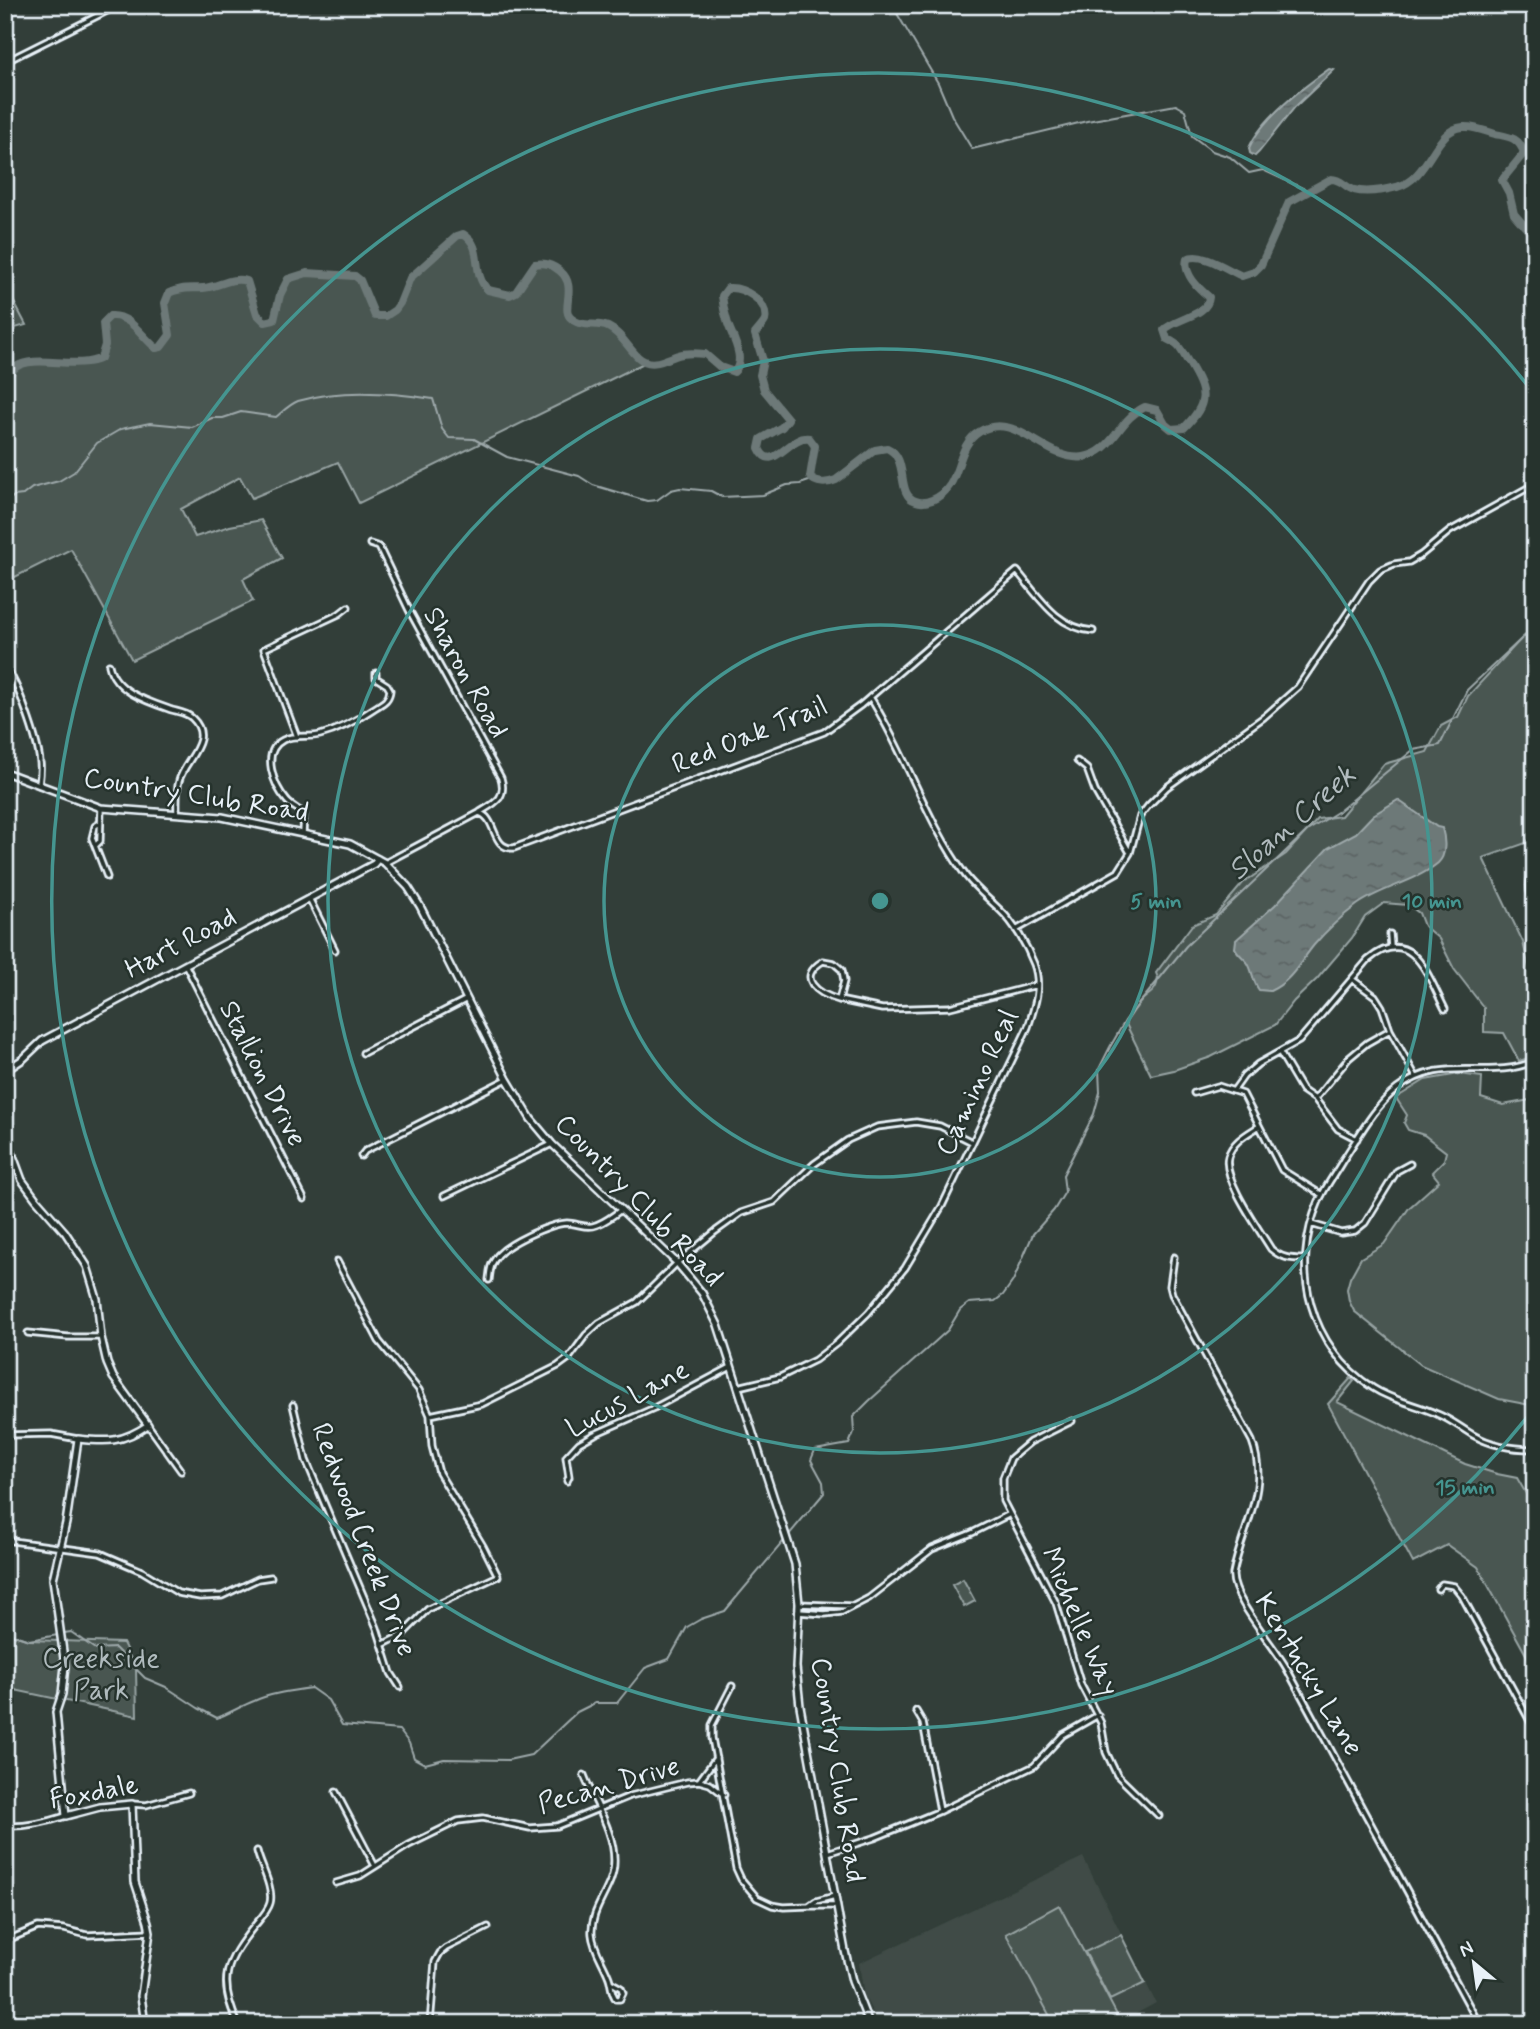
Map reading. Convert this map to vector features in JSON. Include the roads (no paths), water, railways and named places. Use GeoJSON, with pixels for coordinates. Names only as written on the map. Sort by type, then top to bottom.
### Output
{"type":"FeatureCollection","features":[{"type":"Feature","properties":{"kind":"main road","name":"Country Club Road"},"geometry":{"type":"LineString","coordinates":[[5,772],[101,808],[222,817],[303,832],[350,844],[385,863],[398,875],[420,906],[507,1079],[531,1119],[552,1144],[677,1263],[702,1293],[710,1307],[732,1367],[791,1551],[798,1581],[796,1667],[800,1706],[852,1981],[869,2024]]}},
{"type":"Feature","properties":{"kind":"main road","name":"Hart Road"},"geometry":{"type":"LineString","coordinates":[[5,1071],[43,1041],[310,900],[374,864],[378,859]]}},
{"type":"Feature","properties":{"kind":"main road"},"geometry":{"type":"LineString","coordinates":[[5,1134],[22,1180],[65,1232],[87,1266],[97,1299],[107,1363],[113,1377],[148,1425],[134,1435],[113,1442],[78,1438],[53,1579],[64,1654],[64,1686],[56,1712],[66,1816]]}},
{"type":"Feature","properties":{"kind":"main road"},"geometry":{"type":"LineString","coordinates":[[132,1804],[135,1882],[149,1932],[141,1996],[145,2024]]}},
{"type":"Feature","properties":{"kind":"main road","name":"Foxdale"},"geometry":{"type":"LineString","coordinates":[[66,1816],[100,1807],[132,1804]]}},
{"type":"Feature","properties":{"kind":"street"},"geometry":{"type":"LineString","coordinates":[[5,62],[119,5]]}},
{"type":"Feature","properties":{"kind":"street"},"geometry":{"type":"LineString","coordinates":[[1016,930],[1115,875],[1130,853],[1140,816],[1159,793],[1264,717],[1298,687],[1369,581],[1380,570],[1409,562],[1422,555],[1450,531],[1535,484]]}},
{"type":"Feature","properties":{"kind":"street","name":"Sharon Road"},"geometry":{"type":"LineString","coordinates":[[370,544],[377,545],[384,555],[409,610],[502,782],[500,799],[475,814]]}},
{"type":"Feature","properties":{"kind":"street","name":"Red Oak Trail"},"geometry":{"type":"LineString","coordinates":[[475,814],[486,815],[501,844],[514,848],[820,734],[870,697],[1017,571],[1059,619],[1074,627],[1093,631]]}},
{"type":"Feature","properties":{"kind":"street"},"geometry":{"type":"LineString","coordinates":[[297,737],[264,649],[339,614],[348,607]]}},
{"type":"Feature","properties":{"kind":"street"},"geometry":{"type":"LineString","coordinates":[[109,665],[114,677],[132,693],[187,715],[196,724],[200,735],[199,746],[179,781],[177,813]]}},
{"type":"Feature","properties":{"kind":"street"},"geometry":{"type":"LineString","coordinates":[[5,666],[23,706],[38,751],[41,770],[38,785]]}},
{"type":"Feature","properties":{"kind":"street"},"geometry":{"type":"LineString","coordinates":[[303,832],[304,814],[285,799],[270,764],[275,746],[285,738],[317,736],[330,732],[359,719],[386,701],[390,690],[376,678],[376,673]]}},
{"type":"Feature","properties":{"kind":"street","name":"Camino Real"},"geometry":{"type":"LineString","coordinates":[[738,1387],[780,1377],[815,1360],[868,1313],[905,1268],[942,1206],[1028,1027],[1037,1002],[1034,965],[1016,930],[1000,910],[977,889],[960,866],[942,837],[885,720],[870,697]]}},
{"type":"Feature","properties":{"kind":"street"},"geometry":{"type":"LineString","coordinates":[[1077,761],[1087,769],[1095,791],[1130,853]]}},
{"type":"Feature","properties":{"kind":"street"},"geometry":{"type":"LineString","coordinates":[[101,808],[100,823],[95,826],[92,838],[107,877]]}},
{"type":"Feature","properties":{"kind":"street"},"geometry":{"type":"LineString","coordinates":[[385,863],[475,814]]}},
{"type":"Feature","properties":{"kind":"street"},"geometry":{"type":"LineString","coordinates":[[1535,869],[1530,876],[1529,888],[1535,906]]}},
{"type":"Feature","properties":{"kind":"street"},"geometry":{"type":"LineString","coordinates":[[1525,874],[1530,876]]}},
{"type":"Feature","properties":{"kind":"street"},"geometry":{"type":"LineString","coordinates":[[310,900],[335,950]]}},
{"type":"Feature","properties":{"kind":"street"},"geometry":{"type":"LineString","coordinates":[[1390,934],[1391,947]]}},
{"type":"Feature","properties":{"kind":"street"},"geometry":{"type":"LineString","coordinates":[[1234,1090],[1244,1076],[1258,1064],[1298,1041],[1368,960],[1380,950],[1391,947],[1407,950],[1417,956],[1445,1009]]}},
{"type":"Feature","properties":{"kind":"street"},"geometry":{"type":"LineString","coordinates":[[839,1000],[844,981],[842,970],[834,963],[823,961],[812,969],[810,977],[822,993],[839,1000],[881,1009],[950,1007],[1037,985]]}},
{"type":"Feature","properties":{"kind":"street","name":"Stallion Drive"},"geometry":{"type":"LineString","coordinates":[[186,965],[304,1199]]}},
{"type":"Feature","properties":{"kind":"street"},"geometry":{"type":"LineString","coordinates":[[1353,979],[1375,996],[1416,1077]]}},
{"type":"Feature","properties":{"kind":"street"},"geometry":{"type":"LineString","coordinates":[[363,1053],[467,999]]}},
{"type":"Feature","properties":{"kind":"street"},"geometry":{"type":"LineString","coordinates":[[1315,1098],[1349,1058],[1390,1030]]}},
{"type":"Feature","properties":{"kind":"street"},"geometry":{"type":"LineString","coordinates":[[1280,1053],[1302,1090],[1315,1098],[1338,1129],[1357,1139]]}},
{"type":"Feature","properties":{"kind":"street"},"geometry":{"type":"LineString","coordinates":[[1535,1061],[1504,1070],[1458,1068],[1434,1071],[1416,1077],[1387,1098],[1322,1195],[1311,1224],[1304,1259],[1307,1289],[1317,1323],[1334,1352],[1357,1376],[1380,1392],[1441,1415],[1490,1443],[1535,1449]]}},
{"type":"Feature","properties":{"kind":"street"},"geometry":{"type":"LineString","coordinates":[[361,1156],[365,1151],[507,1079]]}},
{"type":"Feature","properties":{"kind":"street"},"geometry":{"type":"LineString","coordinates":[[1194,1093],[1218,1086],[1242,1094],[1282,1170],[1322,1195]]}},
{"type":"Feature","properties":{"kind":"street"},"geometry":{"type":"LineString","coordinates":[[430,1415],[482,1404],[558,1366],[569,1358],[599,1323],[637,1303],[677,1263],[734,1217],[774,1202],[827,1154],[864,1132],[900,1122],[916,1122],[940,1126],[972,1142]]}},
{"type":"Feature","properties":{"kind":"street"},"geometry":{"type":"LineString","coordinates":[[1258,1127],[1235,1144],[1228,1155],[1227,1167],[1234,1185],[1271,1249],[1287,1259],[1304,1259]]}},
{"type":"Feature","properties":{"kind":"street"},"geometry":{"type":"LineString","coordinates":[[444,1196],[552,1144]]}},
{"type":"Feature","properties":{"kind":"street"},"geometry":{"type":"LineString","coordinates":[[1311,1224],[1341,1234],[1355,1231],[1365,1223],[1397,1171],[1410,1164]]}},
{"type":"Feature","properties":{"kind":"street"},"geometry":{"type":"LineString","coordinates":[[489,1280],[491,1265],[498,1255],[537,1232],[549,1226],[568,1223],[590,1227],[606,1222],[621,1210]]}},
{"type":"Feature","properties":{"kind":"street","name":"Kentucky Lane"},"geometry":{"type":"LineString","coordinates":[[1174,1256],[1170,1286],[1172,1294],[1252,1441],[1258,1457],[1260,1474],[1256,1497],[1233,1574],[1232,1582],[1237,1595],[1282,1659],[1479,2024]]}},
{"type":"Feature","properties":{"kind":"street"},"geometry":{"type":"LineString","coordinates":[[337,1261],[379,1341],[419,1390],[430,1415],[432,1446],[439,1473],[498,1576],[428,1609],[402,1635],[382,1645]]}},
{"type":"Feature","properties":{"kind":"street"},"geometry":{"type":"LineString","coordinates":[[28,1333],[101,1337]]}},
{"type":"Feature","properties":{"kind":"street","name":"Lucus Lane"},"geometry":{"type":"LineString","coordinates":[[567,1481],[569,1478],[566,1457],[579,1443],[732,1367]]}},
{"type":"Feature","properties":{"kind":"street","name":"Redwood Creek Drive"},"geometry":{"type":"LineString","coordinates":[[293,1405],[306,1460],[359,1583],[391,1673],[400,1687]]}},
{"type":"Feature","properties":{"kind":"street","name":"Michelle Way"},"geometry":{"type":"LineString","coordinates":[[1072,1421],[1030,1442],[1011,1458],[1003,1478],[1003,1501],[1056,1603],[1081,1685],[1098,1715],[1105,1752],[1117,1775],[1159,1815]]}},
{"type":"Feature","properties":{"kind":"street"},"geometry":{"type":"LineString","coordinates":[[148,1425],[181,1471]]}},
{"type":"Feature","properties":{"kind":"street"},"geometry":{"type":"LineString","coordinates":[[5,1434],[51,1434],[78,1438]]}},
{"type":"Feature","properties":{"kind":"street"},"geometry":{"type":"LineString","coordinates":[[798,1612],[825,1614],[842,1612],[856,1606],[932,1549],[1008,1515]]}},
{"type":"Feature","properties":{"kind":"street"},"geometry":{"type":"LineString","coordinates":[[5,1540],[100,1553],[142,1571],[178,1593],[200,1597],[222,1596],[258,1579],[271,1577]]}},
{"type":"Feature","properties":{"kind":"street"},"geometry":{"type":"LineString","coordinates":[[1438,1589],[1442,1584],[1454,1586],[1462,1596],[1535,1730]]}},
{"type":"Feature","properties":{"kind":"street"},"geometry":{"type":"LineString","coordinates":[[799,1604],[856,1606]]}},
{"type":"Feature","properties":{"kind":"street"},"geometry":{"type":"LineString","coordinates":[[733,1686],[712,1725],[712,1738],[736,1868],[747,1889],[757,1898],[772,1905],[837,1906]]}},
{"type":"Feature","properties":{"kind":"street"},"geometry":{"type":"LineString","coordinates":[[916,1710],[923,1723],[940,1811]]}},
{"type":"Feature","properties":{"kind":"street"},"geometry":{"type":"LineString","coordinates":[[827,1853],[940,1811],[1034,1766],[1063,1735],[1098,1715]]}},
{"type":"Feature","properties":{"kind":"street","name":"Pecan Drive"},"geometry":{"type":"LineString","coordinates":[[699,1781],[716,1758]]}},
{"type":"Feature","properties":{"kind":"street"},"geometry":{"type":"LineString","coordinates":[[584,1775],[612,1844],[612,1877],[594,1918],[592,1935],[612,1983],[613,1997],[620,1999],[624,1993],[612,1983]]}},
{"type":"Feature","properties":{"kind":"street","name":"Pecan Drive"},"geometry":{"type":"LineString","coordinates":[[336,1883],[356,1877],[458,1821],[483,1818],[530,1828],[545,1828],[557,1826],[630,1796],[699,1781],[710,1784],[724,1795]]}},
{"type":"Feature","properties":{"kind":"street"},"geometry":{"type":"LineString","coordinates":[[337,1792],[375,1866]]}},
{"type":"Feature","properties":{"kind":"street","name":"Foxdale"},"geometry":{"type":"LineString","coordinates":[[132,1804],[155,1803],[189,1793]]}},
{"type":"Feature","properties":{"kind":"street","name":"Foxdale"},"geometry":{"type":"LineString","coordinates":[[5,1825],[46,1823],[66,1816]]}},
{"type":"Feature","properties":{"kind":"street"},"geometry":{"type":"LineString","coordinates":[[238,2024],[226,1987],[227,1971],[233,1953],[270,1903],[271,1892],[257,1851]]}},
{"type":"Feature","properties":{"kind":"street"},"geometry":{"type":"LineString","coordinates":[[809,1906],[816,1901],[835,1896]]}},
{"type":"Feature","properties":{"kind":"street"},"geometry":{"type":"LineString","coordinates":[[5,1941],[38,1927],[64,1929],[87,1936],[149,1932]]}},
{"type":"Feature","properties":{"kind":"street"},"geometry":{"type":"LineString","coordinates":[[430,2024],[435,1962],[440,1953],[488,1927]]}},
{"type":"Feature","properties":{"kind":"water"},"geometry":{"type":"Polygon","coordinates":[[[1329,69],[1334,70],[1295,107],[1259,152],[1255,156],[1250,153],[1249,148],[1255,137],[1273,115],[1295,94],[1329,69]]]}},
{"type":"Feature","properties":{"kind":"water"},"geometry":{"type":"Polygon","coordinates":[[[1398,800],[1442,828],[1444,846],[1441,860],[1429,870],[1357,905],[1324,934],[1284,982],[1270,991],[1259,990],[1249,965],[1235,948],[1236,940],[1275,905],[1328,848],[1356,833],[1373,815],[1398,800]]]}},
{"type":"Feature","properties":{"kind":"waterway"},"geometry":{"type":"LineString","coordinates":[[892,5],[938,83],[952,116],[972,149],[1087,121],[1176,105],[1185,110],[1192,136],[1212,151],[1230,157],[1249,173],[1263,170],[1311,192]]}},
{"type":"Feature","properties":{"kind":"waterway"},"geometry":{"type":"LineString","coordinates":[[5,381],[15,368],[24,363],[81,363],[101,358],[105,345],[103,323],[110,316],[130,322],[156,348],[161,347],[170,335],[165,303],[169,293],[181,289],[209,287],[236,280],[247,281],[257,314],[265,322],[274,320],[280,295],[288,279],[307,273],[355,276],[360,280],[375,316],[386,316],[400,303],[410,278],[457,236],[463,234],[474,246],[480,275],[488,290],[510,295],[516,292],[535,264],[551,265],[560,271],[568,284],[567,310],[572,319],[580,323],[608,327],[643,361],[653,363],[684,353],[705,354],[720,367],[734,372],[739,355],[722,296],[728,288],[748,293],[759,302],[765,314],[765,321],[755,334],[763,361],[760,375],[764,390],[788,419],[782,427],[761,439],[759,448],[764,455],[769,458],[775,456],[802,438],[809,438],[815,446],[810,477],[825,483],[836,480],[875,450],[887,448],[898,460],[906,492],[916,501],[924,502],[942,494],[949,486],[971,439],[979,432],[993,427],[1018,431],[1070,457],[1084,457],[1102,449],[1128,419],[1145,407],[1157,410],[1171,429],[1184,428],[1198,411],[1203,397],[1202,389],[1182,352],[1167,339],[1164,330],[1197,313],[1209,297],[1189,275],[1187,259],[1207,259],[1242,276],[1254,272],[1261,265],[1289,202],[1331,179],[1359,191],[1397,187],[1417,174],[1438,144],[1453,130],[1471,127],[1509,137],[1519,144],[1524,153],[1502,180],[1509,193],[1514,214],[1535,238]]}},
{"type":"Feature","properties":{"kind":"waterway"},"geometry":{"type":"LineString","coordinates":[[8,501],[32,488],[59,481],[74,472],[97,443],[121,429],[150,423],[192,427],[212,418],[223,418],[241,412],[276,417],[298,401],[348,393],[383,393],[433,399],[442,429],[449,438],[474,439],[507,457],[579,476],[593,485],[647,501],[657,500],[671,490],[680,488],[711,491],[722,497],[763,495],[787,485],[812,480]]}},
{"type":"Feature","properties":{"kind":"waterway","name":"Sloan Creek"},"geometry":{"type":"LineString","coordinates":[[64,1633],[71,1632],[95,1649],[115,1648],[145,1678],[166,1687],[217,1718],[268,1696],[311,1688],[328,1700],[342,1725],[399,1730],[409,1743],[414,1758],[425,1764],[444,1759],[508,1760],[531,1755],[577,1712],[595,1703],[617,1703],[645,1668],[669,1659],[687,1627],[725,1611],[824,1493],[823,1482],[811,1460],[815,1450],[849,1444],[854,1432],[853,1417],[948,1330],[960,1310],[969,1303],[995,1301],[1003,1295],[1013,1281],[1033,1234],[1054,1210],[1065,1192],[1063,1175],[1094,1114],[1100,1092],[1099,1069],[1110,1047],[1125,1021],[1186,946],[1307,831],[1339,811],[1413,750],[1440,745],[1467,690],[1535,626]]}},
{"type":"Feature","properties":{"kind":"waterway","name":"Sloan Creek"},"geometry":{"type":"LineString","coordinates":[[5,1632],[29,1640],[58,1635]]}},
{"type":"Feature","properties":{"kind":"park label","name":"Creekside Park"},"geometry":{"type":"Point","coordinates":[101,1675]}}]}
